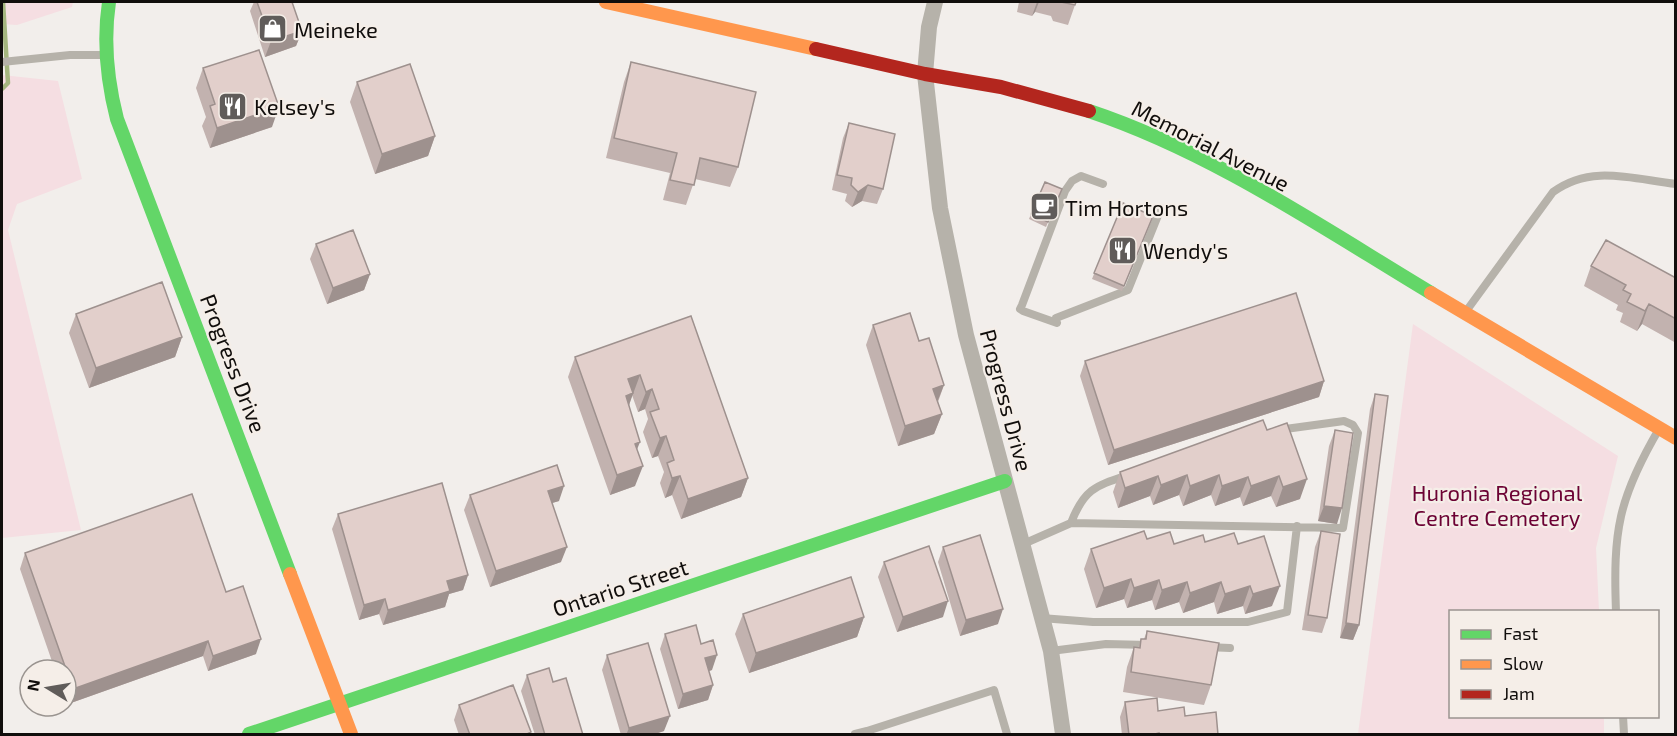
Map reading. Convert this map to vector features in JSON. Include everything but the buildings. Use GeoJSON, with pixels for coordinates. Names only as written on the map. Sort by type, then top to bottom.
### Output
{"type":"FeatureCollection","features":[{"type":"Feature","properties":{"kind":"street","name":"Progress Drive"},"geometry":{"type":"LineString","coordinates":[[108,2],[104,37],[105,56],[109,89],[117,119],[351,735]]}},
{"type":"Feature","properties":{"kind":"street","name":"Memorial Avenue"},"geometry":{"type":"LineString","coordinates":[[606,2],[925,74],[973,81],[1067,104],[1156,136],[1250,185],[1676,438]]}},
{"type":"Feature","properties":{"kind":"street","name":"Progress Drive"},"geometry":{"type":"LineString","coordinates":[[935,2],[928,27],[925,74],[940,208],[966,335],[1040,618],[1051,651],[1063,735]]}},
{"type":"Feature","properties":{"kind":"street","name":"Ontario Street"},"geometry":{"type":"LineString","coordinates":[[249,735],[339,702],[1005,481]]}},
{"type":"Feature","properties":{"kind":"lane"},"geometry":{"type":"LineString","coordinates":[[2,62],[70,55],[105,56]]}},
{"type":"Feature","properties":{"kind":"lane"},"geometry":{"type":"LineString","coordinates":[[1465,313],[1553,192],[1569,180],[1595,174],[1676,184]]}},
{"type":"Feature","properties":{"kind":"lane"},"geometry":{"type":"LineString","coordinates":[[1103,184],[1081,176],[1072,181],[1065,191],[1020,309],[1057,320],[1128,290],[1161,208]]}},
{"type":"Feature","properties":{"kind":"lane"},"geometry":{"type":"LineString","coordinates":[[1021,545],[1071,523],[1343,528],[1358,433],[1353,425],[1344,421],[1267,432]]}},
{"type":"Feature","properties":{"kind":"lane"},"geometry":{"type":"LineString","coordinates":[[1616,610],[1614,555],[1619,518],[1638,465],[1659,428]]}},
{"type":"Feature","properties":{"kind":"lane"},"geometry":{"type":"LineString","coordinates":[[1071,523],[1079,501],[1090,490],[1138,472]]}},
{"type":"Feature","properties":{"kind":"lane"},"geometry":{"type":"LineString","coordinates":[[1040,618],[1094,622],[1248,622],[1287,612],[1298,526]]}},
{"type":"Feature","properties":{"kind":"lane"},"geometry":{"type":"LineString","coordinates":[[1051,651],[1106,644],[1163,646]]}},
{"type":"Feature","properties":{"kind":"lane"},"geometry":{"type":"LineString","coordinates":[[1197,646],[1230,648]]}},
{"type":"Feature","properties":{"kind":"lane"},"geometry":{"type":"LineString","coordinates":[[855,735],[868,733],[994,690],[1007,735]]}},
{"type":"Feature","properties":{"kind":"lane"},"geometry":{"type":"LineString","coordinates":[[1623,718],[1624,735]]}},
{"type":"Feature","properties":{"kind":"green space"},"geometry":{"type":"Polygon","coordinates":[[[2,2],[73,2],[72,7],[17,25],[2,24],[2,2]]]}},
{"type":"Feature","properties":{"kind":"green space"},"geometry":{"type":"Polygon","coordinates":[[[2,75],[58,81],[82,179],[17,204],[8,230],[81,530],[2,538],[2,75]]]}},
{"type":"Feature","properties":{"kind":"green space","name":"Huronia Regional Centre Cemetery"},"geometry":{"type":"Polygon","coordinates":[[[1413,324],[1618,456],[1596,548],[1599,610],[1449,610],[1449,718],[1604,718],[1604,734],[1358,734],[1413,324]]]}},
{"type":"Feature","properties":{"kind":"waterway"},"geometry":{"type":"LineString","coordinates":[[2,89],[8,83],[3,2]]}},
{"type":"Feature","properties":{"kind":"traffic: fast"},"geometry":{"type":"LineString","coordinates":[[109,2],[106,32],[107,61],[117,119],[290,574]]}},
{"type":"Feature","properties":{"kind":"traffic: fast"},"geometry":{"type":"LineString","coordinates":[[1089,111],[1179,147],[1222,169],[1307,217],[1431,293]]}},
{"type":"Feature","properties":{"kind":"traffic: fast"},"geometry":{"type":"LineString","coordinates":[[249,734],[1005,481]]}},
{"type":"Feature","properties":{"kind":"traffic: slow"},"geometry":{"type":"LineString","coordinates":[[606,2],[816,49]]}},
{"type":"Feature","properties":{"kind":"traffic: slow"},"geometry":{"type":"LineString","coordinates":[[1431,293],[1676,438]]}},
{"type":"Feature","properties":{"kind":"traffic: slow"},"geometry":{"type":"LineString","coordinates":[[290,574],[351,734]]}},
{"type":"Feature","properties":{"kind":"traffic: jam"},"geometry":{"type":"LineString","coordinates":[[816,49],[925,74],[1001,87],[1089,111]]}},
{"type":"Feature","properties":{"kind":"place","name":"Meineke"},"geometry":{"type":"Point","coordinates":[273,29]}},
{"type":"Feature","properties":{"kind":"place","name":"Kelsey's"},"geometry":{"type":"Point","coordinates":[233,106]}},
{"type":"Feature","properties":{"kind":"place","name":"Tim Hortons"},"geometry":{"type":"Point","coordinates":[1044,207]}},
{"type":"Feature","properties":{"kind":"place","name":"Wendy's"},"geometry":{"type":"Point","coordinates":[1122,250]}}]}
